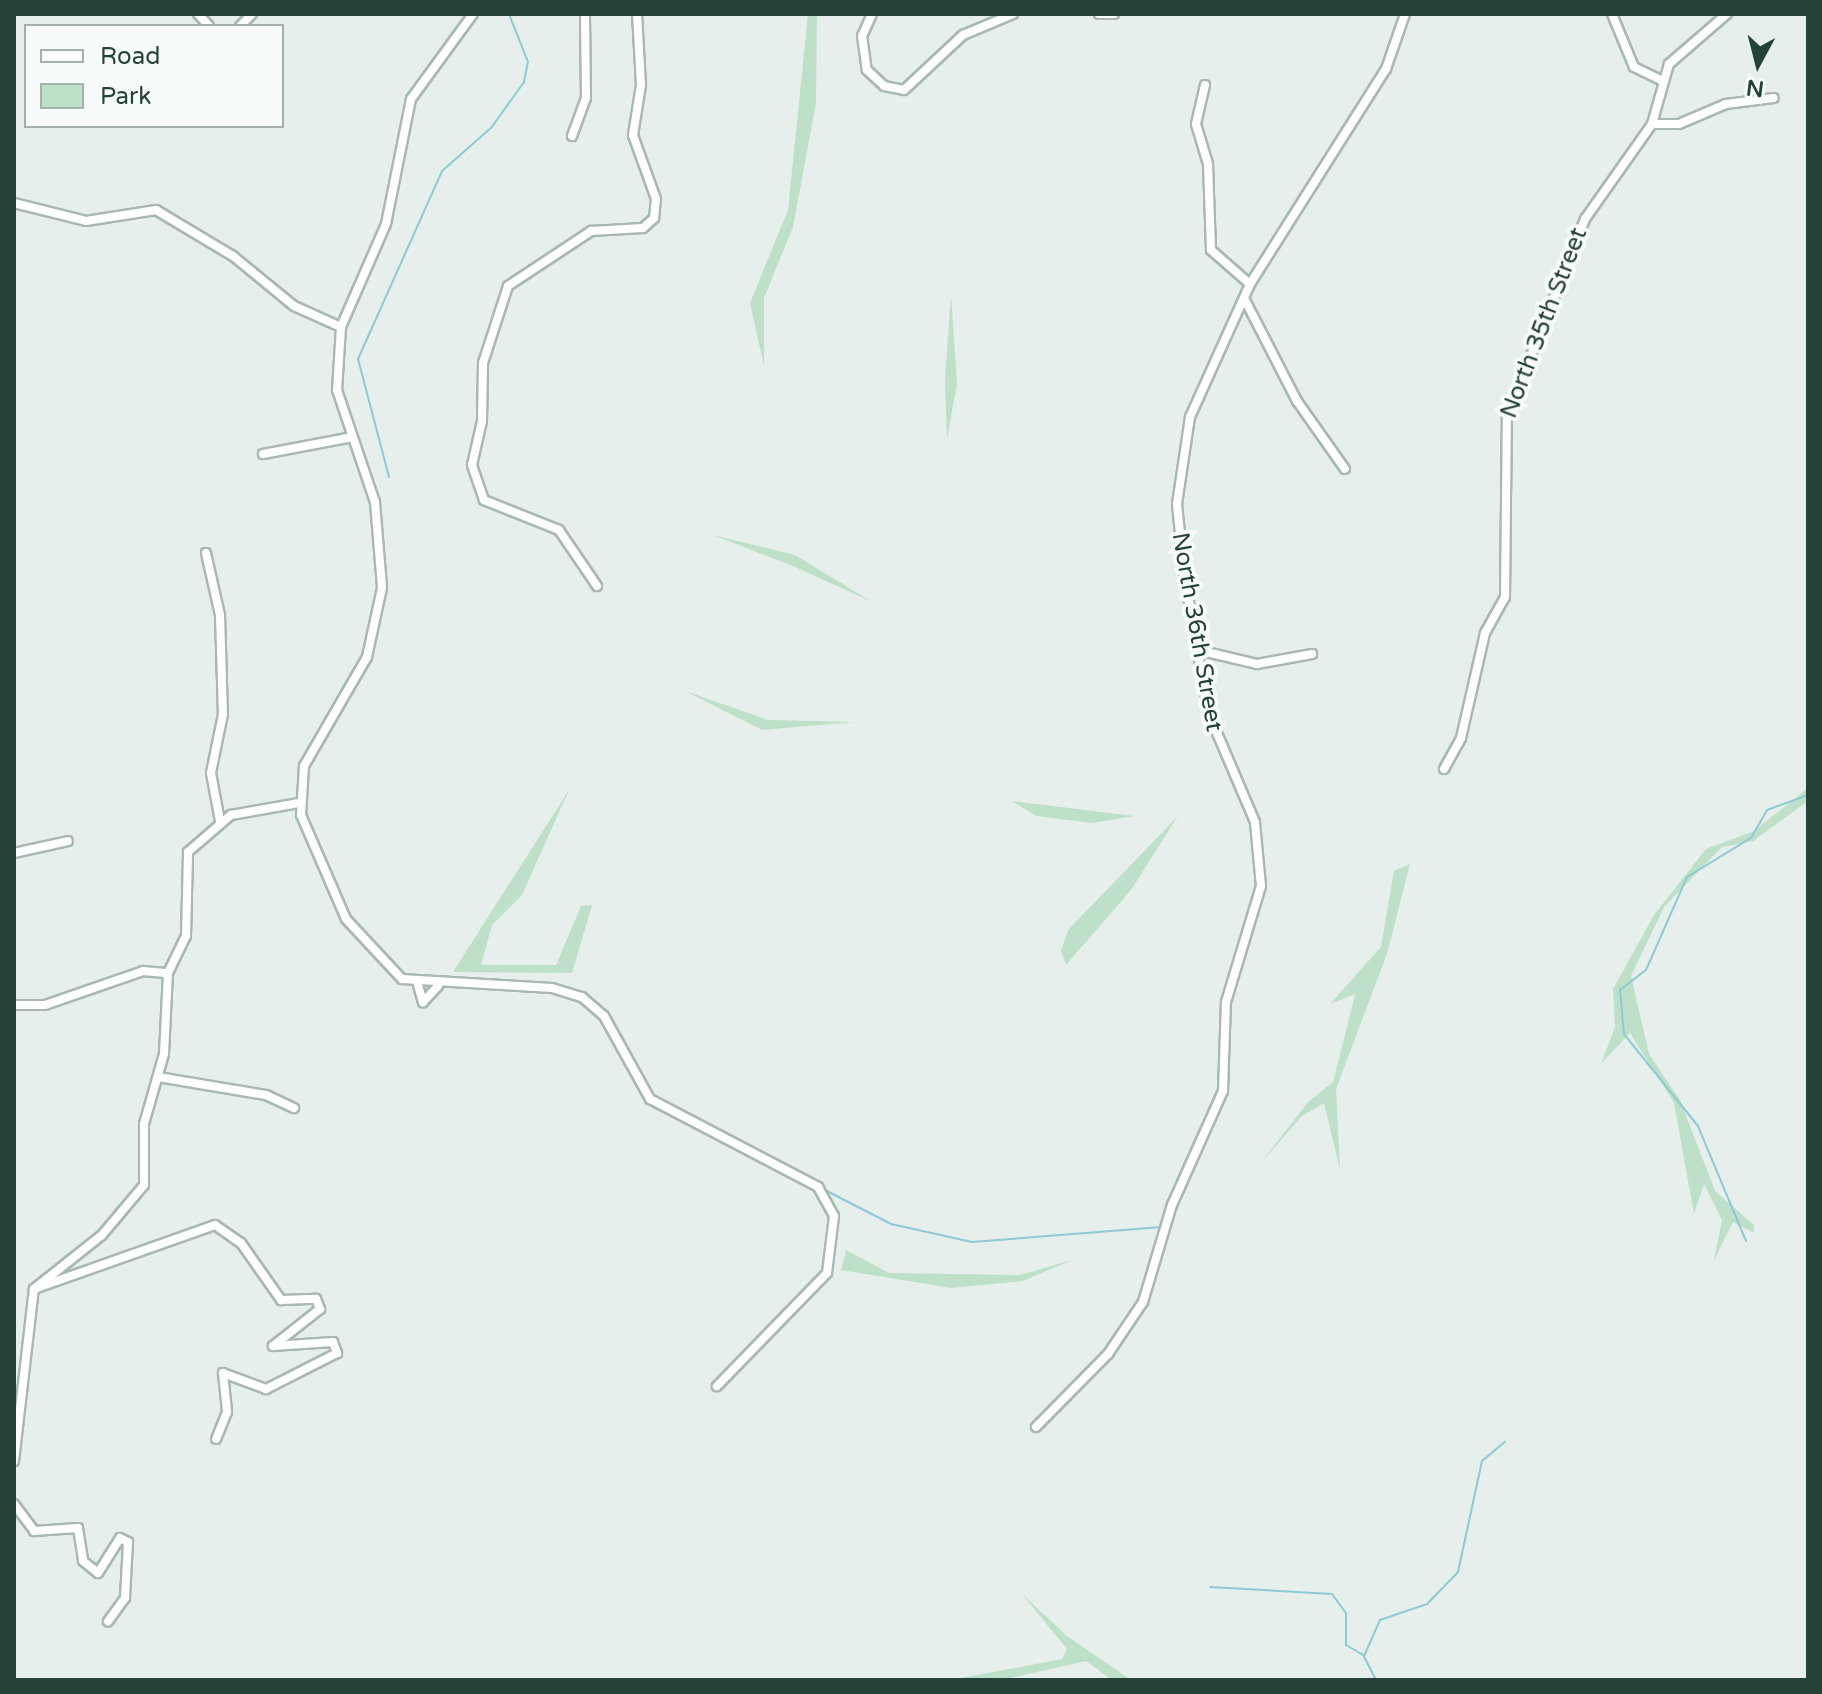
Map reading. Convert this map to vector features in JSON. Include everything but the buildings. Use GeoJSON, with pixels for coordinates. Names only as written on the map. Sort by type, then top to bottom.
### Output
{"type":"FeatureCollection","features":[{"type":"Feature","properties":{"kind":"street"},"geometry":{"type":"LineString","coordinates":[[473,14],[411,99],[386,224],[341,327],[337,390],[348,438],[378,516],[380,609],[359,675],[304,766],[299,803],[346,919],[394,971],[418,985],[552,988],[582,997],[604,1016],[650,1099],[818,1187],[834,1216],[827,1273],[717,1386]]}},
{"type":"Feature","properties":{"kind":"street"},"geometry":{"type":"LineString","coordinates":[[572,136],[586,98],[585,14]]}},
{"type":"Feature","properties":{"kind":"street"},"geometry":{"type":"LineString","coordinates":[[597,586],[559,530],[484,500],[472,465],[482,421],[483,363],[508,286],[591,231],[643,228],[654,218],[656,199],[633,135],[641,85],[637,14]]}},
{"type":"Feature","properties":{"kind":"street"},"geometry":{"type":"LineString","coordinates":[[872,14],[862,36],[867,70],[884,86],[904,90],[963,35],[1013,14]]}},
{"type":"Feature","properties":{"kind":"street"},"geometry":{"type":"LineString","coordinates":[[1099,14],[1114,14]]}},
{"type":"Feature","properties":{"kind":"street","name":"North 36th Street"},"geometry":{"type":"LineString","coordinates":[[1036,1427],[1130,1327],[1223,1091],[1226,1002],[1259,901],[1262,864],[1255,822],[1210,721],[1202,651],[1184,573],[1178,484],[1193,406],[1250,284],[1386,69],[1405,14]]}},
{"type":"Feature","properties":{"kind":"street"},"geometry":{"type":"LineString","coordinates":[[1612,14],[1634,67],[1663,81]]}},
{"type":"Feature","properties":{"kind":"street","name":"North 35th Street"},"geometry":{"type":"LineString","coordinates":[[1444,769],[1461,738],[1485,633],[1505,597],[1507,416],[1585,219],[1652,124],[1663,81],[1674,59],[1727,14]]}},
{"type":"Feature","properties":{"kind":"street"},"geometry":{"type":"LineString","coordinates":[[1205,85],[1196,124],[1208,164],[1211,250],[1250,284]]}},
{"type":"Feature","properties":{"kind":"street"},"geometry":{"type":"LineString","coordinates":[[1652,124],[1679,124],[1726,104],[1774,98]]}},
{"type":"Feature","properties":{"kind":"street"},"geometry":{"type":"LineString","coordinates":[[14,203],[86,221],[156,210],[233,256],[294,306],[341,327]]}},
{"type":"Feature","properties":{"kind":"street"},"geometry":{"type":"LineString","coordinates":[[1245,300],[1297,401],[1345,469]]}},
{"type":"Feature","properties":{"kind":"street"},"geometry":{"type":"LineString","coordinates":[[263,454],[348,438]]}},
{"type":"Feature","properties":{"kind":"street"},"geometry":{"type":"LineString","coordinates":[[206,553],[220,615],[223,714],[211,773],[220,821]]}},
{"type":"Feature","properties":{"kind":"street"},"geometry":{"type":"LineString","coordinates":[[1202,651],[1257,664],[1312,654]]}},
{"type":"Feature","properties":{"kind":"street"},"geometry":{"type":"LineString","coordinates":[[14,1461],[34,1289],[102,1235],[141,1191],[144,1124],[158,1077],[168,973],[185,941],[188,852],[220,821],[265,807],[299,803]]}},
{"type":"Feature","properties":{"kind":"street"},"geometry":{"type":"LineString","coordinates":[[14,853],[68,841]]}},
{"type":"Feature","properties":{"kind":"street"},"geometry":{"type":"LineString","coordinates":[[14,1005],[45,1005],[143,971],[168,973]]}},
{"type":"Feature","properties":{"kind":"street"},"geometry":{"type":"LineString","coordinates":[[418,985],[423,1002],[438,986]]}},
{"type":"Feature","properties":{"kind":"street"},"geometry":{"type":"LineString","coordinates":[[158,1077],[266,1095],[294,1108]]}},
{"type":"Feature","properties":{"kind":"street"},"geometry":{"type":"LineString","coordinates":[[34,1289],[215,1225],[241,1243],[281,1300],[316,1299],[320,1309],[273,1346],[333,1342],[337,1353],[266,1389],[223,1373],[227,1412],[216,1439]]}},
{"type":"Feature","properties":{"kind":"street"},"geometry":{"type":"LineString","coordinates":[[14,1504],[34,1531],[78,1528],[83,1561],[98,1573],[120,1538],[128,1542],[125,1598],[108,1621]]}},
{"type":"Feature","properties":{"kind":"green space"},"geometry":{"type":"Polygon","coordinates":[[[808,14],[817,14],[816,103],[793,227],[764,298],[764,366],[750,303],[788,210],[808,14]]]}},
{"type":"Feature","properties":{"kind":"green space"},"geometry":{"type":"Polygon","coordinates":[[[951,295],[957,384],[947,439],[945,380],[951,295]]]}},
{"type":"Feature","properties":{"kind":"green space"},"geometry":{"type":"Polygon","coordinates":[[[713,535],[795,555],[872,602],[793,566],[713,535]]]}},
{"type":"Feature","properties":{"kind":"green space"},"geometry":{"type":"Polygon","coordinates":[[[685,691],[768,720],[854,722],[762,730],[685,691]]]}},
{"type":"Feature","properties":{"kind":"green space"},"geometry":{"type":"Polygon","coordinates":[[[1808,788],[1808,801],[1753,841],[1722,847],[1664,907],[1631,976],[1649,1054],[1680,1100],[1715,1191],[1754,1225],[1754,1233],[1733,1222],[1714,1260],[1722,1220],[1704,1184],[1694,1214],[1674,1103],[1630,1033],[1601,1064],[1615,1027],[1613,989],[1654,915],[1706,849],[1754,831],[1808,788]]]}},
{"type":"Feature","properties":{"kind":"green space"},"geometry":{"type":"Polygon","coordinates":[[[569,790],[522,895],[492,925],[481,965],[556,965],[581,906],[592,905],[572,973],[453,972],[569,790]]]}},
{"type":"Feature","properties":{"kind":"green space"},"geometry":{"type":"Polygon","coordinates":[[[1012,801],[1134,816],[1092,823],[1036,816],[1012,801]]]}},
{"type":"Feature","properties":{"kind":"green space"},"geometry":{"type":"Polygon","coordinates":[[[1178,816],[1131,890],[1066,965],[1061,951],[1068,930],[1178,816]]]}},
{"type":"Feature","properties":{"kind":"green space"},"geometry":{"type":"Polygon","coordinates":[[[1410,864],[1387,954],[1336,1089],[1340,1170],[1324,1103],[1302,1116],[1260,1164],[1308,1102],[1333,1082],[1355,994],[1330,1004],[1381,947],[1394,871],[1410,864]]]}},
{"type":"Feature","properties":{"kind":"green space"},"geometry":{"type":"Polygon","coordinates":[[[846,1250],[889,1273],[1020,1275],[1072,1260],[1023,1281],[951,1288],[841,1270],[846,1250]]]}},
{"type":"Feature","properties":{"kind":"green space"},"geometry":{"type":"Polygon","coordinates":[[[1022,1594],[1067,1636],[1131,1680],[1112,1680],[1086,1661],[1001,1680],[950,1680],[1062,1659],[1067,1649],[1022,1594]]]}},
{"type":"Feature","properties":{"kind":"waterway"},"geometry":{"type":"LineString","coordinates":[[389,477],[358,359],[442,171],[491,128],[524,82],[528,62],[509,14]]}},
{"type":"Feature","properties":{"kind":"waterway"},"geometry":{"type":"LineString","coordinates":[[1746,1241],[1698,1126],[1624,1034],[1620,990],[1646,970],[1687,877],[1751,838],[1767,810],[1808,795]]}},
{"type":"Feature","properties":{"kind":"waterway"},"geometry":{"type":"LineString","coordinates":[[823,1189],[891,1224],[972,1242],[1161,1227]]}},
{"type":"Feature","properties":{"kind":"waterway"},"geometry":{"type":"LineString","coordinates":[[1376,1680],[1364,1656],[1380,1620],[1427,1604],[1458,1572],[1482,1461],[1505,1442]]}},
{"type":"Feature","properties":{"kind":"waterway"},"geometry":{"type":"LineString","coordinates":[[1210,1587],[1332,1594],[1346,1613],[1346,1645],[1363,1655]]}}]}
